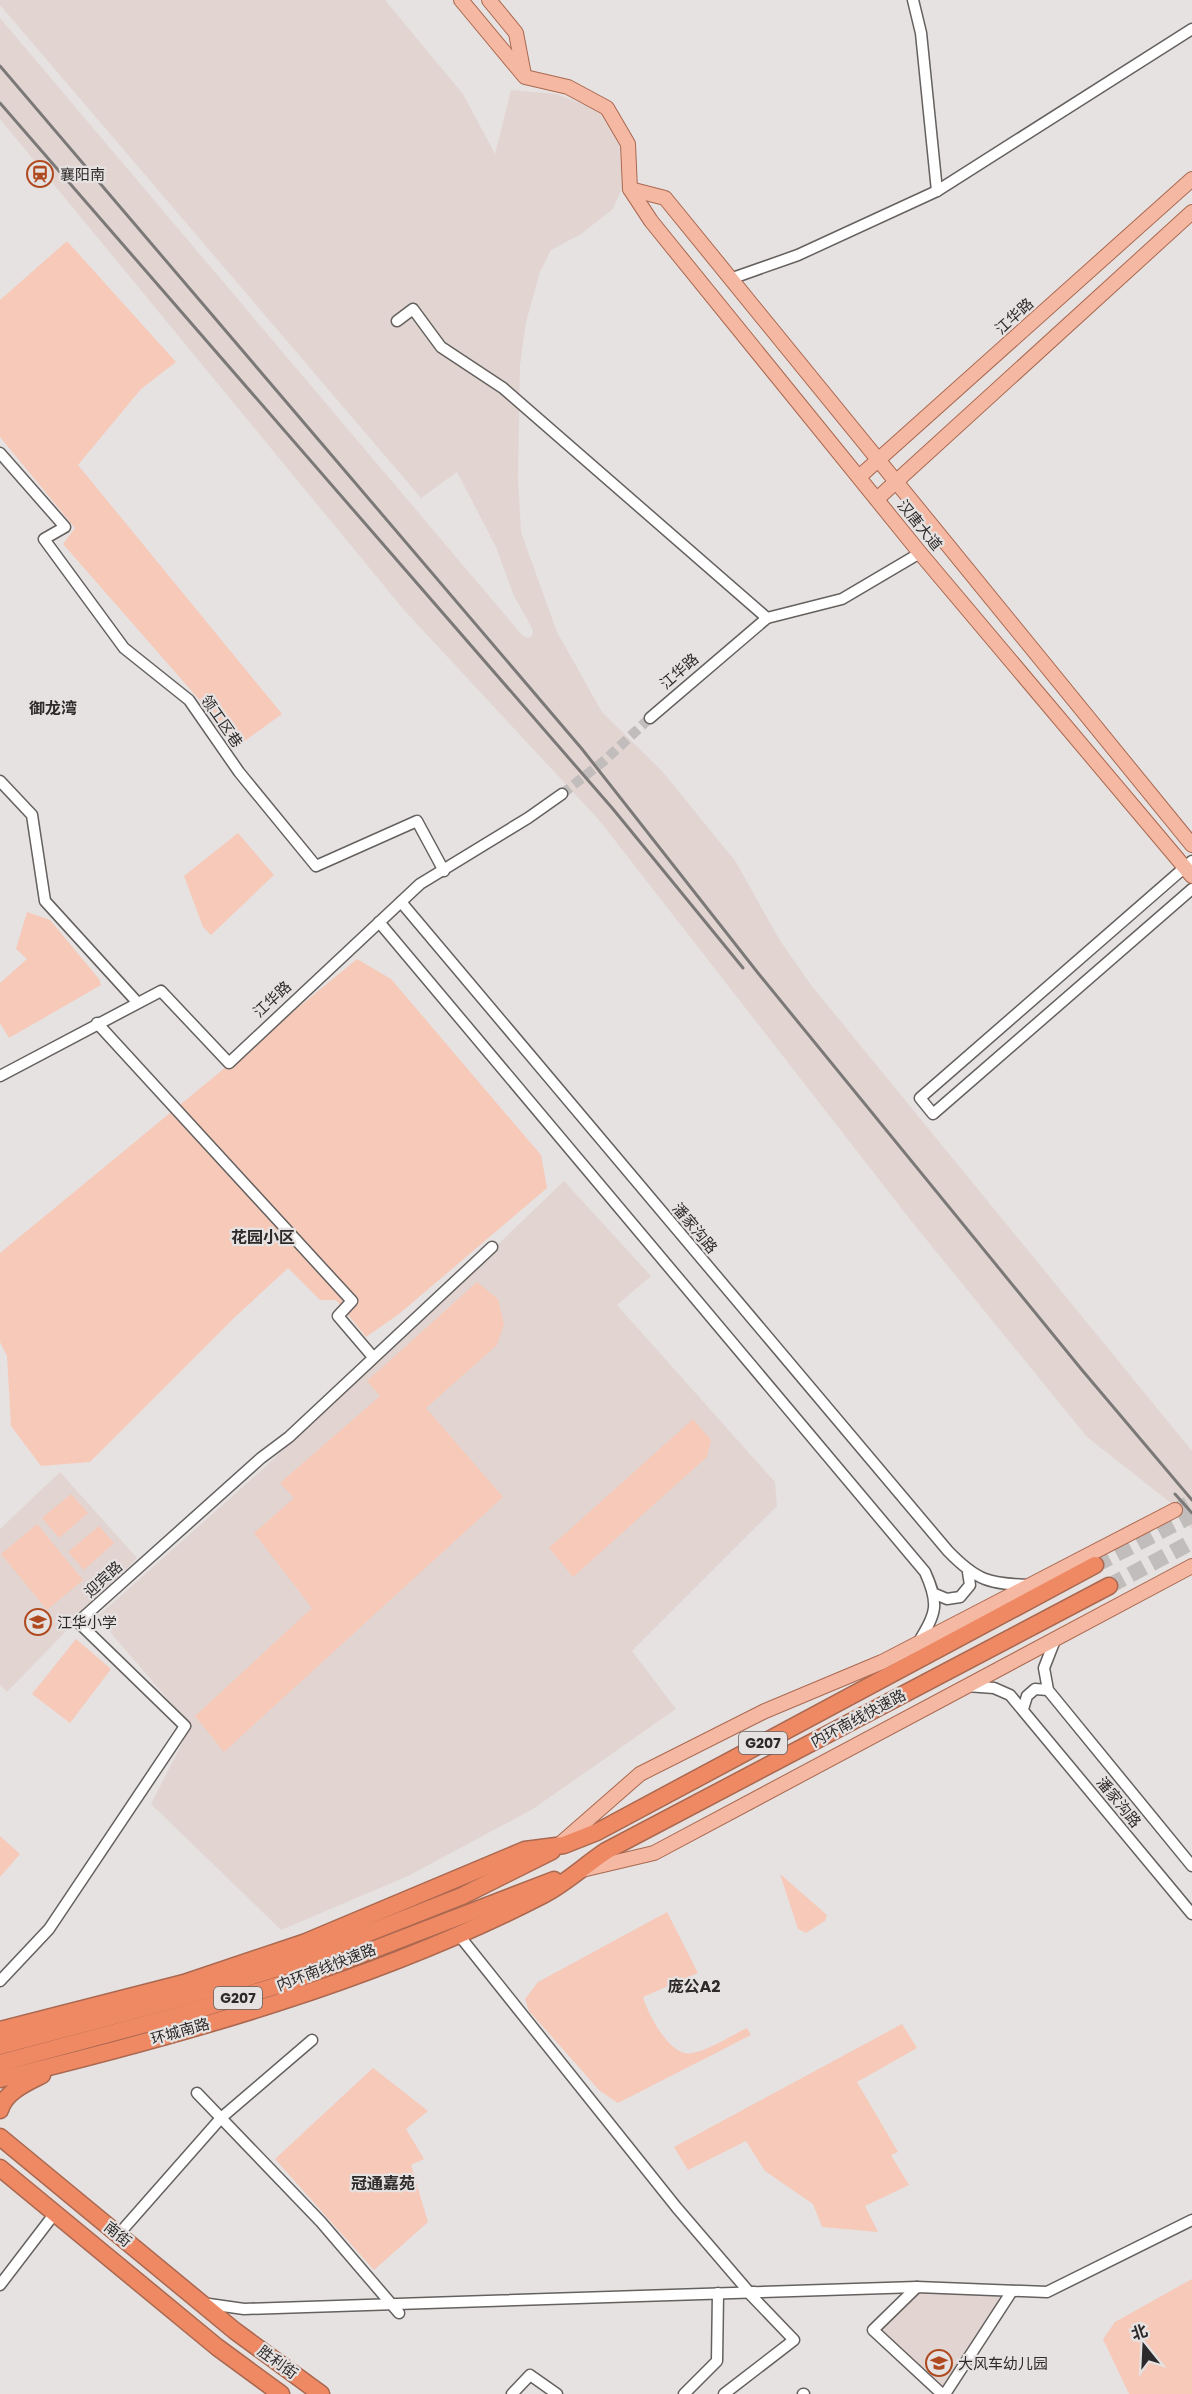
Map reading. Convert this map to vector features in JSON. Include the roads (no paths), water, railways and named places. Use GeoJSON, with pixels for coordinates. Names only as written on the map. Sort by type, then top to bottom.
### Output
{"type":"FeatureCollection","features":[{"type":"Feature","properties":{"kind":"highway","name":"内环南线快速路"},"geometry":{"type":"LineString","coordinates":[[0,2046],[182,1998],[287,1965],[462,1896],[561,1846],[597,1832],[1095,1565]]}},
{"type":"Feature","properties":{"kind":"highway","name":"内环南线快速路"},"geometry":{"type":"LineString","coordinates":[[458,1934],[545,1894],[606,1851],[1109,1586]]}},
{"type":"Feature","properties":{"kind":"highway","name":"内环南线快速路"},"geometry":{"type":"LineString","coordinates":[[0,2030],[184,1983],[306,1942],[525,1850],[561,1846]]}},
{"type":"Feature","properties":{"kind":"highway","name":"内环南线快速路"},"geometry":{"type":"LineString","coordinates":[[0,2063],[187,2013],[292,1982],[577,1871]]}},
{"type":"Feature","properties":{"kind":"highway","name":"环城南路"},"geometry":{"type":"LineString","coordinates":[[0,2079],[63,2064],[307,1994],[458,1934]]}},
{"type":"Feature","properties":{"kind":"highway"},"geometry":{"type":"LineString","coordinates":[[0,2110],[2,2103],[17,2088],[63,2064]]}},
{"type":"Feature","properties":{"kind":"highway","name":"南街"},"geometry":{"type":"LineString","coordinates":[[1,2136],[235,2331]]}},
{"type":"Feature","properties":{"kind":"highway","name":"南街"},"geometry":{"type":"LineString","coordinates":[[0,2168],[217,2347],[281,2394]]}},
{"type":"Feature","properties":{"kind":"highway"},"geometry":{"type":"LineString","coordinates":[[0,2173],[24,2188]]}},
{"type":"Feature","properties":{"kind":"highway","name":"胜利街"},"geometry":{"type":"LineString","coordinates":[[235,2331],[320,2394]]}},
{"type":"Feature","properties":{"kind":"main road"},"geometry":{"type":"LineString","coordinates":[[461,0],[525,77],[568,87],[607,108],[628,144],[630,189]]}},
{"type":"Feature","properties":{"kind":"main road"},"geometry":{"type":"LineString","coordinates":[[489,0],[516,33],[525,77]]}},
{"type":"Feature","properties":{"kind":"main road","name":"江华路"},"geometry":{"type":"LineString","coordinates":[[859,477],[1192,179]]}},
{"type":"Feature","properties":{"kind":"main road","name":"汉唐大道"},"geometry":{"type":"LineString","coordinates":[[630,189],[665,198],[1192,845]]}},
{"type":"Feature","properties":{"kind":"main road","name":"汉唐大道"},"geometry":{"type":"LineString","coordinates":[[630,189],[651,221],[920,553],[1190,868]]}},
{"type":"Feature","properties":{"kind":"main road"},"geometry":{"type":"LineString","coordinates":[[877,499],[1192,212]]}},
{"type":"Feature","properties":{"kind":"main road"},"geometry":{"type":"LineString","coordinates":[[561,1846],[640,1774],[765,1711],[882,1662],[1175,1510]]}},
{"type":"Feature","properties":{"kind":"main road"},"geometry":{"type":"LineString","coordinates":[[577,1871],[654,1853],[1192,1566]]}},
{"type":"Feature","properties":{"kind":"main road"},"geometry":{"type":"LineString","coordinates":[[893,1700],[904,1720]]}},
{"type":"Feature","properties":{"kind":"street"},"geometry":{"type":"LineString","coordinates":[[913,0],[921,33],[937,191]]}},
{"type":"Feature","properties":{"kind":"street"},"geometry":{"type":"LineString","coordinates":[[730,279],[798,255],[937,191],[1192,29]]}},
{"type":"Feature","properties":{"kind":"street"},"geometry":{"type":"LineString","coordinates":[[397,321],[413,309],[441,348],[504,388],[767,618]]}},
{"type":"Feature","properties":{"kind":"street","name":"领工区巷"},"geometry":{"type":"LineString","coordinates":[[0,453],[65,528],[45,539],[124,648],[189,700],[239,772],[316,866],[417,821],[444,872]]}},
{"type":"Feature","properties":{"kind":"street","name":"江华路"},"geometry":{"type":"LineString","coordinates":[[650,718],[767,618],[842,599],[920,553]]}},
{"type":"Feature","properties":{"kind":"street"},"geometry":{"type":"LineString","coordinates":[[0,781],[32,815],[45,901],[137,1002]]}},
{"type":"Feature","properties":{"kind":"street","name":"江华路"},"geometry":{"type":"LineString","coordinates":[[0,1076],[161,991],[229,1063],[420,884],[444,872],[562,794]]}},
{"type":"Feature","properties":{"kind":"street"},"geometry":{"type":"LineString","coordinates":[[1190,868],[920,1098],[933,1114],[1192,889]]}},
{"type":"Feature","properties":{"kind":"street","name":"潘家沟路"},"geometry":{"type":"LineString","coordinates":[[401,902],[968,1572],[1000,1584],[1031,1585]]}},
{"type":"Feature","properties":{"kind":"street"},"geometry":{"type":"LineString","coordinates":[[379,922],[925,1572],[935,1594],[935,1614],[918,1643]]}},
{"type":"Feature","properties":{"kind":"street"},"geometry":{"type":"LineString","coordinates":[[98,1023],[352,1300],[338,1316],[373,1357]]}},
{"type":"Feature","properties":{"kind":"street","name":"迎宾路"},"geometry":{"type":"LineString","coordinates":[[0,1981],[49,1929],[185,1726],[78,1622],[261,1458],[289,1437],[492,1247]]}},
{"type":"Feature","properties":{"kind":"street"},"geometry":{"type":"LineString","coordinates":[[935,1594],[947,1599],[960,1597],[970,1585],[968,1572]]}},
{"type":"Feature","properties":{"kind":"street"},"geometry":{"type":"LineString","coordinates":[[1023,1709],[1027,1696],[1035,1689],[1048,1690],[1044,1668],[1055,1640]]}},
{"type":"Feature","properties":{"kind":"street","name":"潘家沟路"},"geometry":{"type":"LineString","coordinates":[[967,1686],[994,1688],[1010,1695],[1192,1914]]}},
{"type":"Feature","properties":{"kind":"street","name":"潘家沟路"},"geometry":{"type":"LineString","coordinates":[[1048,1690],[1192,1866]]}},
{"type":"Feature","properties":{"kind":"street"},"geometry":{"type":"LineString","coordinates":[[458,1934],[677,2208],[749,2292],[917,2287],[1047,2292],[1192,2220]]}},
{"type":"Feature","properties":{"kind":"street"},"geometry":{"type":"LineString","coordinates":[[118,2235],[221,2118],[312,2040]]}},
{"type":"Feature","properties":{"kind":"street"},"geometry":{"type":"LineString","coordinates":[[197,2093],[321,2222],[395,2308]]}},
{"type":"Feature","properties":{"kind":"street"},"geometry":{"type":"LineString","coordinates":[[0,2285],[55,2212]]}},
{"type":"Feature","properties":{"kind":"street"},"geometry":{"type":"LineString","coordinates":[[917,2287],[873,2330],[944,2394],[1012,2291]]}},
{"type":"Feature","properties":{"kind":"street"},"geometry":{"type":"LineString","coordinates":[[724,2394],[794,2340],[748,2292]]}},
{"type":"Feature","properties":{"kind":"street"},"geometry":{"type":"LineString","coordinates":[[201,2303],[244,2309],[395,2308],[763,2292]]}},
{"type":"Feature","properties":{"kind":"street"},"geometry":{"type":"LineString","coordinates":[[684,2394],[717,2361],[718,2293]]}},
{"type":"Feature","properties":{"kind":"street"},"geometry":{"type":"LineString","coordinates":[[512,2394],[530,2375],[557,2394]]}},
{"type":"Feature","properties":{"kind":"tunnel"},"geometry":{"type":"LineString","coordinates":[[562,794],[605,760],[650,718]]}},
{"type":"Feature","properties":{"kind":"tunnel"},"geometry":{"type":"LineString","coordinates":[[1175,1510],[1192,1501]]}},
{"type":"Feature","properties":{"kind":"tunnel"},"geometry":{"type":"LineString","coordinates":[[1095,1565],[1192,1515]]}},
{"type":"Feature","properties":{"kind":"tunnel"},"geometry":{"type":"LineString","coordinates":[[1109,1586],[1192,1542]]}},
{"type":"Feature","properties":{"kind":"railway"},"geometry":{"type":"LineString","coordinates":[[0,66],[582,749],[758,973],[1082,1370],[1192,1500]]}},
{"type":"Feature","properties":{"kind":"railway"},"geometry":{"type":"LineString","coordinates":[[0,103],[613,809],[743,968]]}},
{"type":"Feature","properties":{"kind":"railway"},"geometry":{"type":"LineString","coordinates":[[1175,1494],[1192,1513]]}},
{"type":"Feature","properties":{"kind":"place","name":"襄阳南"},"geometry":{"type":"Point","coordinates":[40,174]}},
{"type":"Feature","properties":{"kind":"place","name":"江华小学"},"geometry":{"type":"Point","coordinates":[38,1622]}},
{"type":"Feature","properties":{"kind":"place","name":"大风车幼儿园"},"geometry":{"type":"Point","coordinates":[939,2363]}},
{"type":"Feature","properties":{"kind":"district","name":"御龙湾"},"geometry":{"type":"Point","coordinates":[53,708]}},
{"type":"Feature","properties":{"kind":"district","name":"花园小区"},"geometry":{"type":"Point","coordinates":[263,1237]}},
{"type":"Feature","properties":{"kind":"district","name":"庞公A2"},"geometry":{"type":"Point","coordinates":[694,1986]}},
{"type":"Feature","properties":{"kind":"district","name":"冠通嘉苑"},"geometry":{"type":"Point","coordinates":[383,2183]}}]}
